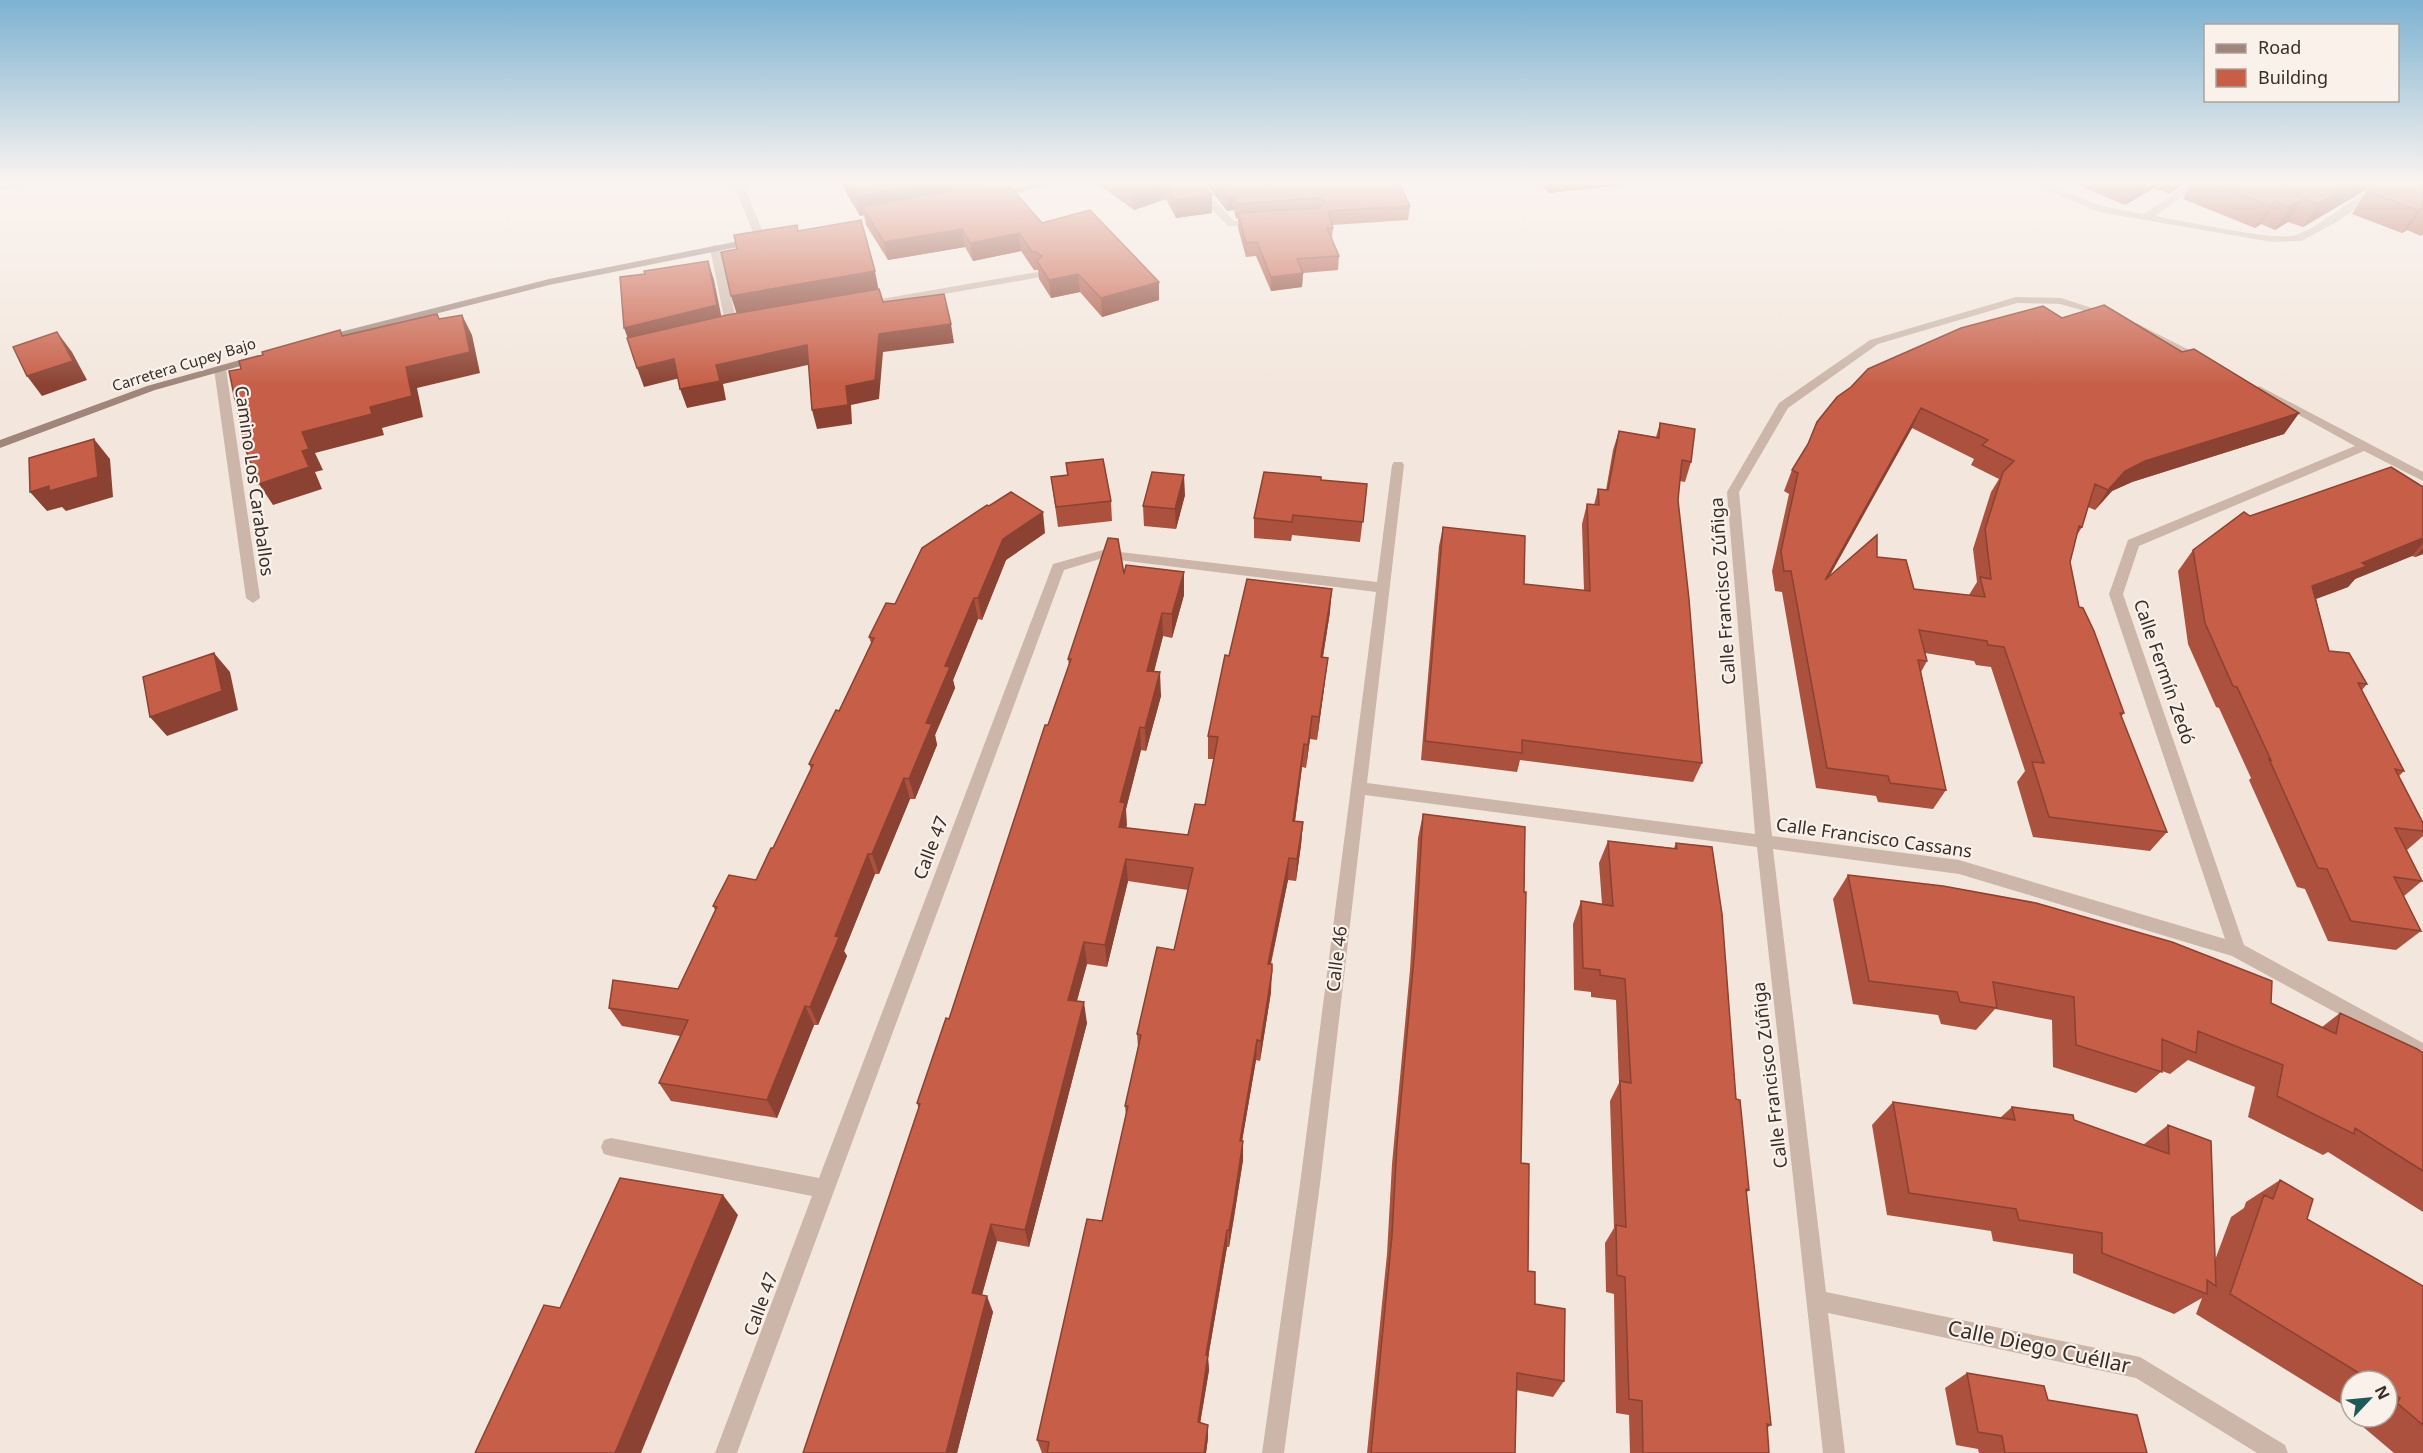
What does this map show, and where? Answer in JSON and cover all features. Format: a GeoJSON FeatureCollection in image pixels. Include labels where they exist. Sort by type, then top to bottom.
{"type":"FeatureCollection","features":[{"type":"Feature","properties":{"kind":"street"},"geometry":{"type":"LineString","coordinates":[[310,343],[549,282],[701,251]]}},
{"type":"Feature","properties":{"kind":"street"},"geometry":{"type":"LineString","coordinates":[[716,251],[732,328]]}},
{"type":"Feature","properties":{"kind":"street"},"geometry":{"type":"LineString","coordinates":[[856,307],[1037,275]]}},
{"type":"Feature","properties":{"kind":"street","name":"Calle Francisco Zúñiga"},"geometry":{"type":"LineString","coordinates":[[1834,1453],[1764,841],[1732,492],[1784,406],[1874,342],[2016,300],[2061,301],[2124,320],[2218,369]]}},
{"type":"Feature","properties":{"kind":"street","name":"Carretera Cupey Bajo"},"geometry":{"type":"LineString","coordinates":[[0,444],[151,388],[265,356]]}},
{"type":"Feature","properties":{"kind":"street","name":"Camino Los Caraballos"},"geometry":{"type":"LineString","coordinates":[[220,369],[253,598]]}},
{"type":"Feature","properties":{"kind":"street"},"geometry":{"type":"LineString","coordinates":[[2250,386],[2423,477]]}},
{"type":"Feature","properties":{"kind":"street","name":"Calle Fermín Zedó"},"geometry":{"type":"LineString","coordinates":[[2237,950],[2116,594],[2133,543],[2365,446]]}},
{"type":"Feature","properties":{"kind":"street","name":"Calle 46"},"geometry":{"type":"LineString","coordinates":[[1273,1453],[1310,1184],[1398,465]]}},
{"type":"Feature","properties":{"kind":"street","name":"Calle 47"},"geometry":{"type":"LineString","coordinates":[[726,1453],[1058,567],[1103,554],[1384,588]]}},
{"type":"Feature","properties":{"kind":"street","name":"Calle Francisco Cassans"},"geometry":{"type":"LineString","coordinates":[[1357,788],[1959,867],[2237,950],[2423,1052]]}},
{"type":"Feature","properties":{"kind":"street"},"geometry":{"type":"LineString","coordinates":[[611,1147],[824,1189]]}},
{"type":"Feature","properties":{"kind":"street","name":"Calle Diego Cuéllar"},"geometry":{"type":"LineString","coordinates":[[1817,1300],[2140,1368],[2277,1453]]}},
{"type":"Feature","properties":{"kind":"building"},"geometry":{"type":"Polygon","coordinates":[[[869,251],[875,271],[731,296],[721,252],[869,251]]]}},
{"type":"Feature","properties":{"kind":"building"},"geometry":{"type":"Polygon","coordinates":[[[1129,251],[1159,282],[1101,298],[1078,274],[1049,280],[1037,261],[1042,256],[1032,252],[1129,251]]]}},
{"type":"Feature","properties":{"kind":"building"},"geometry":{"type":"Polygon","coordinates":[[[1261,251],[1337,251],[1339,256],[1297,259],[1303,273],[1271,277],[1261,251]]]}},
{"type":"Feature","properties":{"kind":"building"},"geometry":{"type":"Polygon","coordinates":[[[708,261],[717,305],[624,328],[620,277],[708,261]]]}},
{"type":"Feature","properties":{"kind":"building"},"geometry":{"type":"Polygon","coordinates":[[[879,289],[883,302],[944,294],[951,324],[879,334],[875,380],[846,386],[848,405],[812,410],[807,345],[716,365],[720,381],[680,389],[674,359],[637,368],[627,338],[727,315],[879,289]]]}},
{"type":"Feature","properties":{"kind":"building"},"geometry":{"type":"Polygon","coordinates":[[[2104,305],[2182,352],[2194,349],[2299,413],[2145,461],[2125,471],[2108,490],[2095,484],[2082,527],[2079,526],[2070,562],[2079,607],[2083,608],[2094,631],[2124,713],[2120,713],[2167,832],[2049,817],[2032,762],[2044,763],[2004,647],[1988,645],[1987,641],[1919,630],[1927,661],[1918,660],[1946,790],[1890,783],[1888,776],[1827,768],[1791,571],[1784,571],[1781,551],[1798,473],[1792,470],[1808,444],[1817,422],[1837,397],[1851,387],[1868,369],[1961,328],[2043,306],[2062,318],[2104,305]],[[1921,408],[1825,580],[1877,535],[1877,557],[1906,560],[1914,589],[1985,597],[1980,577],[1991,579],[1985,529],[2003,472],[2014,461],[1982,445],[1988,440],[1921,408]]]}},
{"type":"Feature","properties":{"kind":"building"},"geometry":{"type":"Polygon","coordinates":[[[437,314],[439,319],[462,315],[470,352],[406,367],[412,396],[370,407],[372,414],[302,432],[309,449],[302,451],[309,467],[259,484],[245,448],[229,371],[241,369],[239,361],[263,355],[262,352],[340,330],[342,336],[437,314]]]}},
{"type":"Feature","properties":{"kind":"building"},"geometry":{"type":"Polygon","coordinates":[[[57,332],[73,361],[27,376],[13,347],[57,332]]]}},
{"type":"Feature","properties":{"kind":"building"},"geometry":{"type":"Polygon","coordinates":[[[1660,423],[1695,429],[1691,462],[1682,460],[1678,500],[1689,599],[1702,763],[1522,740],[1522,753],[1425,741],[1443,527],[1525,536],[1524,584],[1590,591],[1587,504],[1599,505],[1598,489],[1608,490],[1619,431],[1659,438],[1660,423]]]}},
{"type":"Feature","properties":{"kind":"building"},"geometry":{"type":"Polygon","coordinates":[[[94,439],[98,477],[49,491],[49,486],[30,492],[29,458],[94,439]]]}},
{"type":"Feature","properties":{"kind":"building"},"geometry":{"type":"Polygon","coordinates":[[[1103,459],[1111,501],[1056,507],[1051,477],[1068,475],[1066,463],[1103,459]]]}},
{"type":"Feature","properties":{"kind":"building"},"geometry":{"type":"Polygon","coordinates":[[[2391,467],[2423,487],[2423,538],[2362,563],[2367,566],[2312,586],[2329,651],[2349,653],[2367,684],[2358,683],[2404,771],[2395,769],[2423,823],[2423,831],[2395,828],[2422,881],[2394,877],[2421,931],[2351,921],[2327,869],[2318,868],[2269,759],[2271,760],[2237,687],[2233,686],[2205,623],[2193,550],[2244,512],[2250,516],[2391,467]]]}},
{"type":"Feature","properties":{"kind":"building"},"geometry":{"type":"Polygon","coordinates":[[[1152,472],[1184,475],[1175,509],[1143,506],[1152,472]]]}},
{"type":"Feature","properties":{"kind":"building"},"geometry":{"type":"Polygon","coordinates":[[[1264,472],[1367,484],[1363,522],[1293,515],[1292,522],[1254,518],[1264,472]]]}},
{"type":"Feature","properties":{"kind":"building"},"geometry":{"type":"Polygon","coordinates":[[[1011,492],[1043,512],[1003,539],[978,598],[974,598],[945,666],[950,667],[926,723],[932,724],[909,779],[904,778],[872,854],[868,854],[835,936],[839,937],[810,1007],[805,1006],[767,1100],[659,1083],[688,1020],[609,1008],[613,980],[678,989],[717,907],[713,906],[729,875],[756,880],[813,765],[809,764],[836,710],[839,711],[874,638],[869,637],[886,603],[895,604],[922,548],[1011,492]]]}},
{"type":"Feature","properties":{"kind":"building"},"geometry":{"type":"Polygon","coordinates":[[[1108,538],[1118,539],[1124,574],[1126,565],[1184,572],[1172,614],[1162,613],[1147,671],[1160,672],[1145,728],[1140,727],[1120,802],[1125,803],[1119,827],[1188,835],[1195,804],[1205,805],[1218,737],[1208,736],[1225,655],[1229,656],[1247,579],[1332,589],[1321,657],[1328,658],[1319,717],[1312,716],[1308,745],[1304,744],[1293,821],[1303,822],[1297,859],[1289,858],[1268,964],[1272,964],[1272,971],[1261,1041],[1257,1040],[1240,1141],[1243,1141],[1234,1201],[1206,1355],[1208,1355],[1198,1422],[1208,1425],[1204,1453],[1047,1453],[1049,1442],[1037,1440],[1087,1219],[1102,1221],[1128,1106],[1125,1106],[1141,1035],[1137,1034],[1157,947],[1174,950],[1193,868],[1126,859],[1105,945],[1084,942],[1068,1000],[1084,1002],[1025,1230],[991,1224],[972,1293],[987,1296],[946,1453],[803,1453],[920,1104],[917,1103],[946,1018],[949,1019],[1045,725],[1048,725],[1071,659],[1068,659],[1108,538]]]}},
{"type":"Feature","properties":{"kind":"building"},"geometry":{"type":"Polygon","coordinates":[[[214,653],[222,691],[150,717],[143,677],[214,653]]]}},
{"type":"Feature","properties":{"kind":"building"},"geometry":{"type":"Polygon","coordinates":[[[1423,814],[1525,827],[1521,1163],[1529,1164],[1528,1271],[1535,1272],[1535,1304],[1565,1309],[1564,1381],[1517,1373],[1515,1453],[1371,1453],[1392,1235],[1423,814]]]}},
{"type":"Feature","properties":{"kind":"building"},"geometry":{"type":"Polygon","coordinates":[[[1608,841],[1677,849],[1676,843],[1712,847],[1722,914],[1736,1099],[1740,1100],[1749,1190],[1746,1189],[1771,1425],[1767,1424],[1769,1453],[1643,1453],[1642,1401],[1629,1399],[1625,1277],[1617,1275],[1616,1225],[1626,1227],[1620,1081],[1631,1083],[1625,979],[1600,975],[1600,970],[1583,968],[1581,901],[1613,906],[1608,841]]]}},
{"type":"Feature","properties":{"kind":"building"},"geometry":{"type":"Polygon","coordinates":[[[1848,875],[1943,886],[2036,903],[2172,942],[2272,981],[2271,1003],[2336,1034],[2340,1013],[2417,1049],[2423,1053],[2423,1171],[2355,1128],[2354,1134],[2277,1096],[2283,1065],[2198,1031],[2196,1053],[2162,1039],[2162,1072],[2076,1045],[2074,997],[1993,982],[1997,1008],[1960,1002],[1957,992],[1869,981],[1848,875]]]}},
{"type":"Feature","properties":{"kind":"building"},"geometry":{"type":"Polygon","coordinates":[[[1893,1102],[2015,1120],[2012,1107],[2073,1115],[2074,1120],[2169,1154],[2168,1125],[2211,1141],[2216,1286],[2207,1280],[2207,1294],[2102,1253],[2102,1233],[2019,1220],[2016,1209],[1909,1193],[1893,1102]]]}},
{"type":"Feature","properties":{"kind":"building"},"geometry":{"type":"Polygon","coordinates":[[[620,1178],[723,1195],[615,1453],[475,1453],[544,1305],[560,1308],[620,1178]]]}},
{"type":"Feature","properties":{"kind":"building"},"geometry":{"type":"Polygon","coordinates":[[[2280,1180],[2313,1199],[2307,1219],[2423,1286],[2423,1425],[2399,1405],[2399,1369],[2352,1369],[2230,1294],[2264,1195],[2273,1199],[2280,1180]]]}},
{"type":"Feature","properties":{"kind":"building"},"geometry":{"type":"Polygon","coordinates":[[[1967,1373],[2044,1386],[2048,1400],[2137,1415],[2147,1453],[2005,1453],[2002,1436],[1978,1432],[1967,1373]]]}}]}
